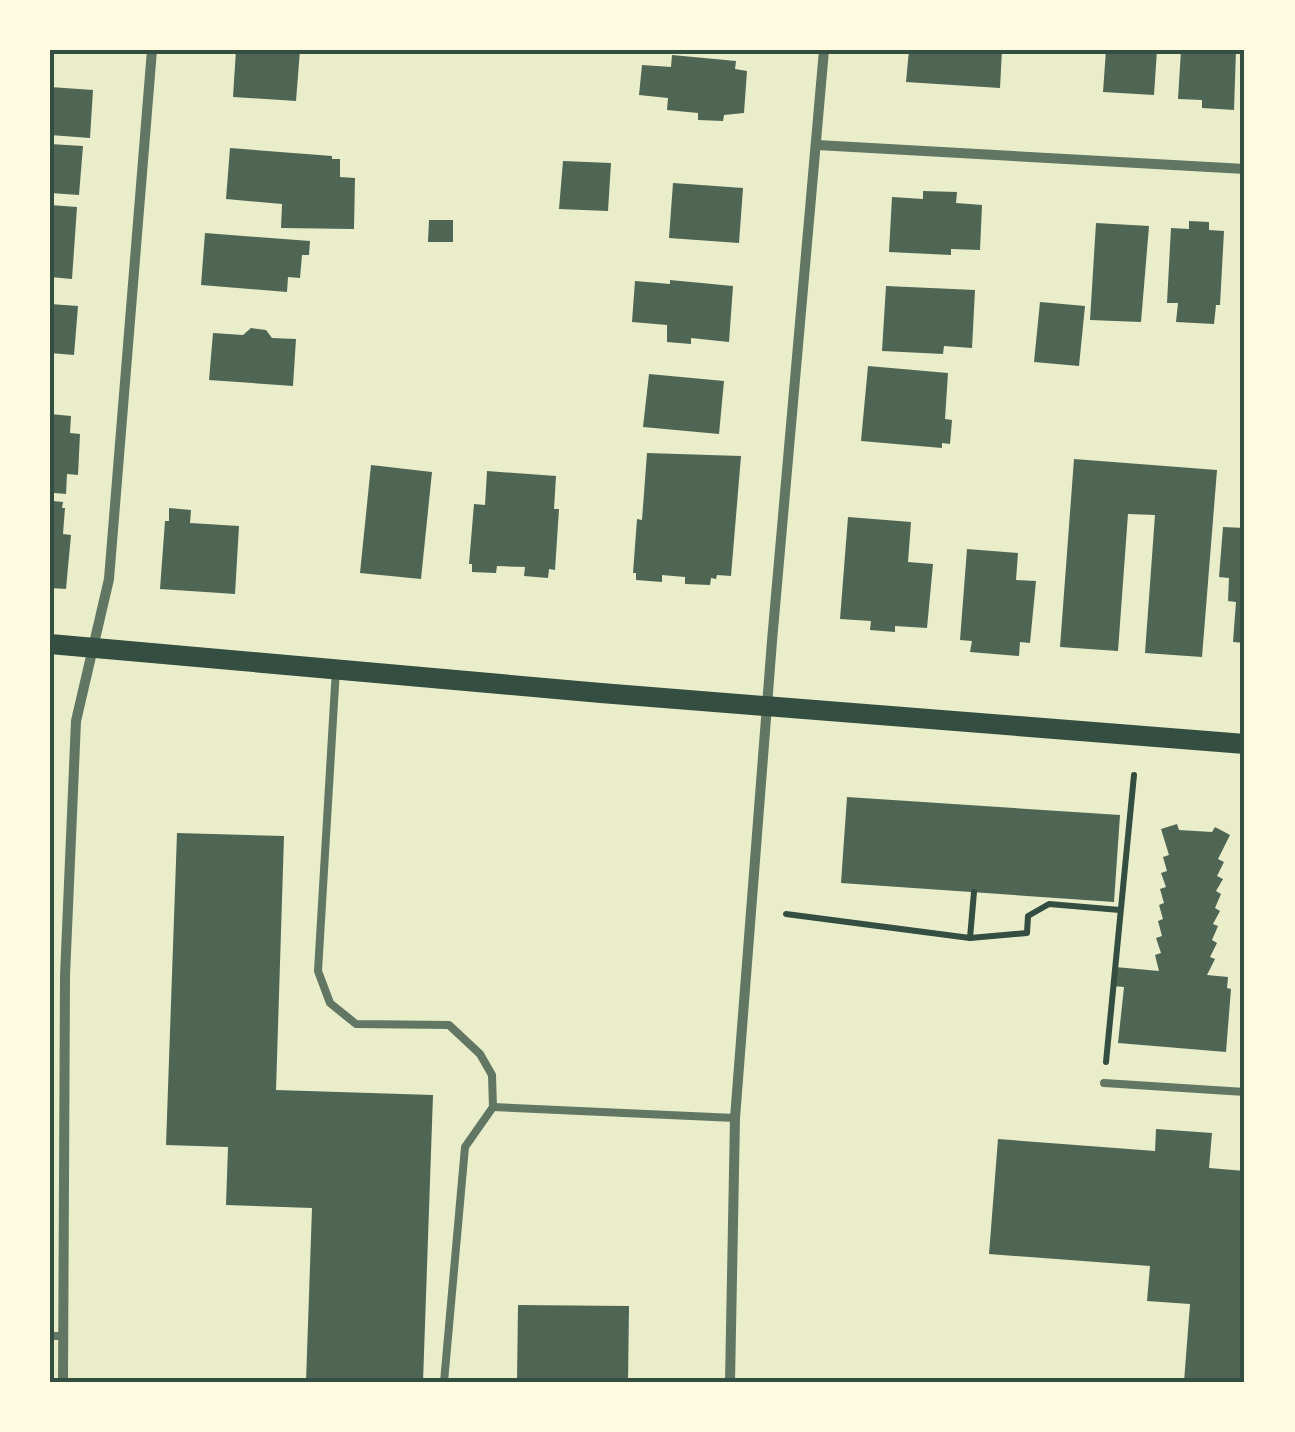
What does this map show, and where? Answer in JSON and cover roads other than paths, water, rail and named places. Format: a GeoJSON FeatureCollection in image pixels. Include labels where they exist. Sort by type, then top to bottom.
{"type":"FeatureCollection","features":[{"type":"Feature","properties":{"kind":"main road"},"geometry":{"type":"LineString","coordinates":[[50,644],[1245,744]]}},
{"type":"Feature","properties":{"kind":"street"},"geometry":{"type":"LineString","coordinates":[[63,1382],[56,1336],[76,722],[109,579],[152,50]]}},
{"type":"Feature","properties":{"kind":"street"},"geometry":{"type":"LineString","coordinates":[[730,1382],[736,1118],[766,706],[824,50]]}},
{"type":"Feature","properties":{"kind":"street"},"geometry":{"type":"LineString","coordinates":[[817,145],[1245,169]]}},
{"type":"Feature","properties":{"kind":"lane"},"geometry":{"type":"LineString","coordinates":[[336,669],[318,971],[330,1003],[356,1024],[449,1025],[480,1054],[492,1076],[493,1107],[465,1147],[444,1382]]}},
{"type":"Feature","properties":{"kind":"lane"},"geometry":{"type":"LineString","coordinates":[[1104,1083],[1245,1092]]}},
{"type":"Feature","properties":{"kind":"lane"},"geometry":{"type":"LineString","coordinates":[[493,1107],[736,1118]]}}]}
